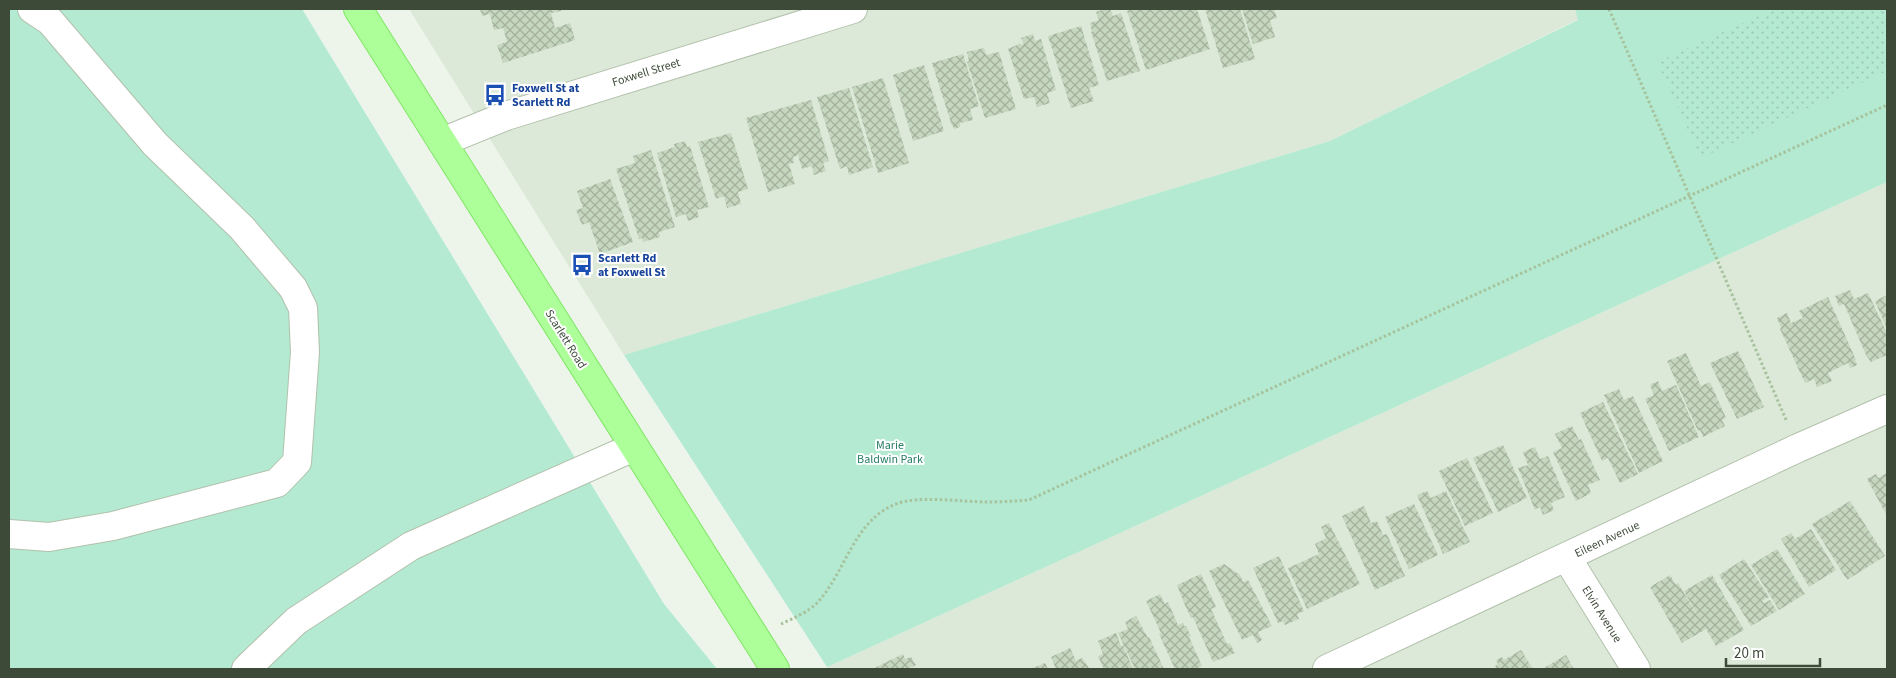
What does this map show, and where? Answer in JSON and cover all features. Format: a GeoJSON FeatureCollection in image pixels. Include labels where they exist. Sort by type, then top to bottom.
{"type":"FeatureCollection","features":[{"type":"Feature","properties":{"kind":"main road","name":"Scarlett Road"},"geometry":{"type":"LineString","coordinates":[[358,9],[775,669]]}},
{"type":"Feature","properties":{"kind":"street"},"geometry":{"type":"LineString","coordinates":[[9,534],[49,537],[113,526],[277,483],[297,462],[305,352],[303,308],[293,288],[242,228],[155,144],[50,21],[32,9]]}},
{"type":"Feature","properties":{"kind":"street","name":"Foxwell Street"},"geometry":{"type":"LineString","coordinates":[[442,142],[506,116],[853,9]]}},
{"type":"Feature","properties":{"kind":"street","name":"Eileen Avenue"},"geometry":{"type":"LineString","coordinates":[[1326,669],[1567,558],[1798,448],[1887,409]]}},
{"type":"Feature","properties":{"kind":"street"},"geometry":{"type":"LineString","coordinates":[[246,669],[296,621],[411,546],[634,447]]}},
{"type":"Feature","properties":{"kind":"street","name":"Elvin Avenue"},"geometry":{"type":"LineString","coordinates":[[1567,558],[1636,669]]}},
{"type":"Feature","properties":{"kind":"path"},"geometry":{"type":"LineString","coordinates":[[1609,9],[1788,425]]}},
{"type":"Feature","properties":{"kind":"path"},"geometry":{"type":"LineString","coordinates":[[788,621],[816,604],[860,534],[878,515],[897,504],[927,500],[989,502],[1029,500],[1887,104]]}},
{"type":"Feature","properties":{"kind":"shaded area"},"geometry":{"type":"Polygon","coordinates":[[[409,9],[1599,9],[1330,141],[624,355],[409,9]]]}},
{"type":"Feature","properties":{"kind":"shaded area"},"geometry":{"type":"Polygon","coordinates":[[[1887,182],[1887,669],[829,669],[827,667],[1887,182]]]}},
{"type":"Feature","properties":{"kind":"green space"},"geometry":{"type":"Polygon","coordinates":[[[9,9],[302,9],[664,604],[717,669],[9,669],[9,9]]]}},
{"type":"Feature","properties":{"kind":"green space","name":"Marie Baldwin Park"},"geometry":{"type":"Polygon","coordinates":[[[1575,9],[1887,9],[1887,182],[827,667],[624,355],[1330,141],[1578,20],[1575,9]]]}},
{"type":"Feature","properties":{"kind":"green space"},"geometry":{"type":"Polygon","coordinates":[[[1774,9],[1887,9],[1887,71],[1701,158],[1657,62],[1774,9]]]}},
{"type":"Feature","properties":{"kind":"building"},"geometry":{"type":"Polygon","coordinates":[[[480,9],[561,9],[561,11],[551,13],[555,28],[570,23],[575,40],[503,63],[497,45],[507,42],[503,28],[494,30],[490,14],[482,16],[480,9]]]}},
{"type":"Feature","properties":{"kind":"building"},"geometry":{"type":"Polygon","coordinates":[[[1110,9],[1113,16],[1121,13],[1140,71],[1107,81],[1091,32],[1090,23],[1099,20],[1096,12],[1110,9]]]}},
{"type":"Feature","properties":{"kind":"building"},"geometry":{"type":"Polygon","coordinates":[[[1133,9],[1197,9],[1210,49],[1146,70],[1127,11],[1133,9]]]}},
{"type":"Feature","properties":{"kind":"building"},"geometry":{"type":"Polygon","coordinates":[[[1205,9],[1240,9],[1255,59],[1223,68],[1205,9]]]}},
{"type":"Feature","properties":{"kind":"building"},"geometry":{"type":"Polygon","coordinates":[[[1242,9],[1274,9],[1277,18],[1270,20],[1275,37],[1253,44],[1242,9]]]}},
{"type":"Feature","properties":{"kind":"building"},"geometry":{"type":"Polygon","coordinates":[[[1081,26],[1099,85],[1089,88],[1094,101],[1071,108],[1048,36],[1081,26]]]}},
{"type":"Feature","properties":{"kind":"building"},"geometry":{"type":"Polygon","coordinates":[[[1033,34],[1035,41],[1041,39],[1056,90],[1047,93],[1050,103],[1037,107],[1034,97],[1024,99],[1008,49],[1021,43],[1021,45],[1024,44],[1021,38],[1033,34]]]}},
{"type":"Feature","properties":{"kind":"building"},"geometry":{"type":"Polygon","coordinates":[[[984,48],[986,55],[999,52],[1016,109],[985,118],[967,62],[969,61],[967,52],[984,48]]]}},
{"type":"Feature","properties":{"kind":"building"},"geometry":{"type":"Polygon","coordinates":[[[963,54],[979,106],[970,109],[973,120],[960,123],[960,127],[954,129],[932,63],[963,54]]]}},
{"type":"Feature","properties":{"kind":"building"},"geometry":{"type":"Polygon","coordinates":[[[924,65],[944,131],[913,141],[893,75],[924,65]]]}},
{"type":"Feature","properties":{"kind":"building"},"geometry":{"type":"Polygon","coordinates":[[[883,78],[909,163],[878,173],[852,87],[883,78]]]}},
{"type":"Feature","properties":{"kind":"building"},"geometry":{"type":"Polygon","coordinates":[[[849,88],[873,167],[849,175],[847,166],[840,169],[817,97],[849,88]]]}},
{"type":"Feature","properties":{"kind":"building"},"geometry":{"type":"Polygon","coordinates":[[[811,100],[829,161],[823,163],[826,171],[814,175],[812,166],[802,169],[798,155],[793,157],[794,163],[789,164],[795,184],[768,192],[746,118],[811,100]]]}},
{"type":"Feature","properties":{"kind":"building"},"geometry":{"type":"Polygon","coordinates":[[[731,133],[748,189],[738,192],[741,204],[727,208],[724,196],[716,199],[698,142],[731,133]]]}},
{"type":"Feature","properties":{"kind":"building"},"geometry":{"type":"Polygon","coordinates":[[[685,141],[687,147],[690,146],[709,207],[697,210],[699,217],[688,221],[686,214],[676,217],[657,153],[675,147],[674,144],[685,141]]]}},
{"type":"Feature","properties":{"kind":"building"},"geometry":{"type":"Polygon","coordinates":[[[651,150],[675,227],[659,232],[660,237],[643,242],[642,238],[639,239],[616,169],[635,163],[633,156],[651,150]]]}},
{"type":"Feature","properties":{"kind":"building"},"geometry":{"type":"Polygon","coordinates":[[[610,179],[633,242],[600,254],[589,222],[582,225],[576,210],[583,208],[577,191],[610,179]]]}},
{"type":"Feature","properties":{"kind":"building"},"geometry":{"type":"Polygon","coordinates":[[[1850,290],[1854,299],[1868,293],[1887,333],[1887,355],[1871,362],[1866,355],[1844,304],[1839,306],[1835,296],[1850,290]]]}},
{"type":"Feature","properties":{"kind":"building"},"geometry":{"type":"Polygon","coordinates":[[[1887,295],[1887,329],[1875,301],[1887,295]]]}},
{"type":"Feature","properties":{"kind":"building"},"geometry":{"type":"Polygon","coordinates":[[[1828,297],[1857,365],[1850,368],[1848,363],[1828,373],[1832,381],[1817,387],[1814,379],[1805,383],[1780,329],[1777,318],[1787,313],[1791,323],[1803,318],[1799,311],[1828,297]]]}},
{"type":"Feature","properties":{"kind":"building"},"geometry":{"type":"Polygon","coordinates":[[[1738,351],[1764,407],[1737,419],[1710,363],[1738,351]]]}},
{"type":"Feature","properties":{"kind":"building"},"geometry":{"type":"Polygon","coordinates":[[[1686,353],[1701,386],[1710,382],[1726,418],[1722,420],[1725,426],[1703,437],[1700,430],[1698,431],[1667,361],[1686,353]]]}},
{"type":"Feature","properties":{"kind":"building"},"geometry":{"type":"Polygon","coordinates":[[[1658,381],[1662,391],[1676,385],[1699,437],[1669,451],[1645,399],[1654,395],[1650,385],[1658,381]]]}},
{"type":"Feature","properties":{"kind":"building"},"geometry":{"type":"Polygon","coordinates":[[[1619,389],[1624,400],[1633,396],[1663,461],[1639,473],[1604,395],[1619,389]]]}},
{"type":"Feature","properties":{"kind":"building"},"geometry":{"type":"Polygon","coordinates":[[[1603,402],[1638,474],[1620,483],[1608,458],[1602,461],[1580,413],[1603,402]]]}},
{"type":"Feature","properties":{"kind":"building"},"geometry":{"type":"Polygon","coordinates":[[[1572,426],[1579,440],[1581,439],[1600,480],[1588,485],[1591,493],[1576,501],[1553,452],[1562,448],[1555,434],[1572,426]]]}},
{"type":"Feature","properties":{"kind":"building"},"geometry":{"type":"Polygon","coordinates":[[[1503,445],[1527,498],[1498,512],[1473,458],[1503,445]]]}},
{"type":"Feature","properties":{"kind":"building"},"geometry":{"type":"Polygon","coordinates":[[[1535,447],[1540,459],[1548,456],[1565,497],[1551,503],[1554,510],[1543,515],[1540,507],[1535,510],[1518,468],[1528,465],[1523,452],[1535,447]]]}},
{"type":"Feature","properties":{"kind":"building"},"geometry":{"type":"Polygon","coordinates":[[[1467,458],[1493,513],[1465,526],[1439,471],[1467,458]]]}},
{"type":"Feature","properties":{"kind":"building"},"geometry":{"type":"Polygon","coordinates":[[[1887,473],[1887,516],[1867,479],[1876,474],[1878,478],[1887,473]]]}},
{"type":"Feature","properties":{"kind":"building"},"geometry":{"type":"Polygon","coordinates":[[[1427,491],[1431,498],[1446,491],[1470,542],[1443,554],[1417,495],[1427,491]]]}},
{"type":"Feature","properties":{"kind":"building"},"geometry":{"type":"Polygon","coordinates":[[[1850,501],[1885,556],[1847,580],[1812,524],[1850,501]]]}},
{"type":"Feature","properties":{"kind":"building"},"geometry":{"type":"Polygon","coordinates":[[[1414,504],[1438,555],[1409,569],[1385,517],[1414,504]]]}},
{"type":"Feature","properties":{"kind":"building"},"geometry":{"type":"Polygon","coordinates":[[[1364,506],[1371,523],[1377,521],[1383,535],[1387,534],[1405,576],[1375,590],[1342,516],[1364,506]]]}},
{"type":"Feature","properties":{"kind":"building"},"geometry":{"type":"Polygon","coordinates":[[[1329,523],[1360,584],[1307,609],[1288,568],[1319,554],[1315,544],[1326,538],[1321,527],[1329,523]]]}},
{"type":"Feature","properties":{"kind":"building"},"geometry":{"type":"Polygon","coordinates":[[[1811,529],[1836,570],[1809,587],[1781,539],[1791,533],[1795,539],[1811,529]]]}},
{"type":"Feature","properties":{"kind":"building"},"geometry":{"type":"Polygon","coordinates":[[[1777,549],[1805,594],[1779,610],[1751,565],[1777,549]]]}},
{"type":"Feature","properties":{"kind":"building"},"geometry":{"type":"Polygon","coordinates":[[[1279,556],[1304,611],[1297,614],[1299,619],[1285,625],[1283,621],[1278,623],[1253,568],[1279,556]]]}},
{"type":"Feature","properties":{"kind":"building"},"geometry":{"type":"Polygon","coordinates":[[[1744,559],[1769,597],[1762,601],[1764,603],[1770,600],[1777,611],[1751,626],[1719,575],[1744,559]]]}},
{"type":"Feature","properties":{"kind":"building"},"geometry":{"type":"Polygon","coordinates":[[[1224,564],[1240,575],[1243,582],[1248,580],[1272,626],[1258,632],[1262,640],[1257,643],[1253,635],[1242,640],[1209,571],[1224,564]]]}},
{"type":"Feature","properties":{"kind":"building"},"geometry":{"type":"Polygon","coordinates":[[[1201,574],[1216,607],[1211,609],[1227,644],[1230,643],[1235,653],[1213,662],[1177,585],[1201,574]]]}},
{"type":"Feature","properties":{"kind":"building"},"geometry":{"type":"Polygon","coordinates":[[[1670,575],[1676,585],[1678,583],[1702,623],[1684,591],[1712,575],[1744,630],[1716,646],[1706,629],[1682,643],[1650,587],[1670,575]]]}},
{"type":"Feature","properties":{"kind":"building"},"geometry":{"type":"Polygon","coordinates":[[[1160,594],[1165,604],[1168,602],[1178,625],[1183,623],[1186,626],[1202,666],[1196,669],[1175,669],[1146,601],[1160,594]]]}},
{"type":"Feature","properties":{"kind":"building"},"geometry":{"type":"Polygon","coordinates":[[[1136,616],[1149,637],[1164,669],[1135,669],[1118,633],[1128,629],[1125,622],[1136,616]]]}},
{"type":"Feature","properties":{"kind":"building"},"geometry":{"type":"Polygon","coordinates":[[[1116,633],[1133,669],[1104,669],[1098,656],[1103,654],[1098,641],[1116,633]]]}},
{"type":"Feature","properties":{"kind":"building"},"geometry":{"type":"Polygon","coordinates":[[[1070,648],[1076,661],[1082,658],[1090,669],[1056,669],[1051,657],[1070,648]]]}},
{"type":"Feature","properties":{"kind":"building"},"geometry":{"type":"Polygon","coordinates":[[[1521,650],[1533,669],[1497,669],[1495,666],[1498,664],[1496,660],[1502,657],[1504,660],[1521,650]]]}},
{"type":"Feature","properties":{"kind":"building"},"geometry":{"type":"Polygon","coordinates":[[[903,654],[905,659],[911,657],[916,665],[910,669],[872,669],[903,654]]]}},
{"type":"Feature","properties":{"kind":"building"},"geometry":{"type":"Polygon","coordinates":[[[1566,655],[1574,669],[1542,669],[1566,655]]]}},
{"type":"Feature","properties":{"kind":"building"},"geometry":{"type":"Polygon","coordinates":[[[1045,663],[1048,669],[1030,669],[1045,663]]]}},
{"type":"Feature","properties":{"kind":"place","name":"Foxwell St at Scarlett Rd"},"geometry":{"type":"Point","coordinates":[495,95]}},
{"type":"Feature","properties":{"kind":"place","name":"Scarlett Rd at Foxwell St"},"geometry":{"type":"Point","coordinates":[582,265]}}]}
